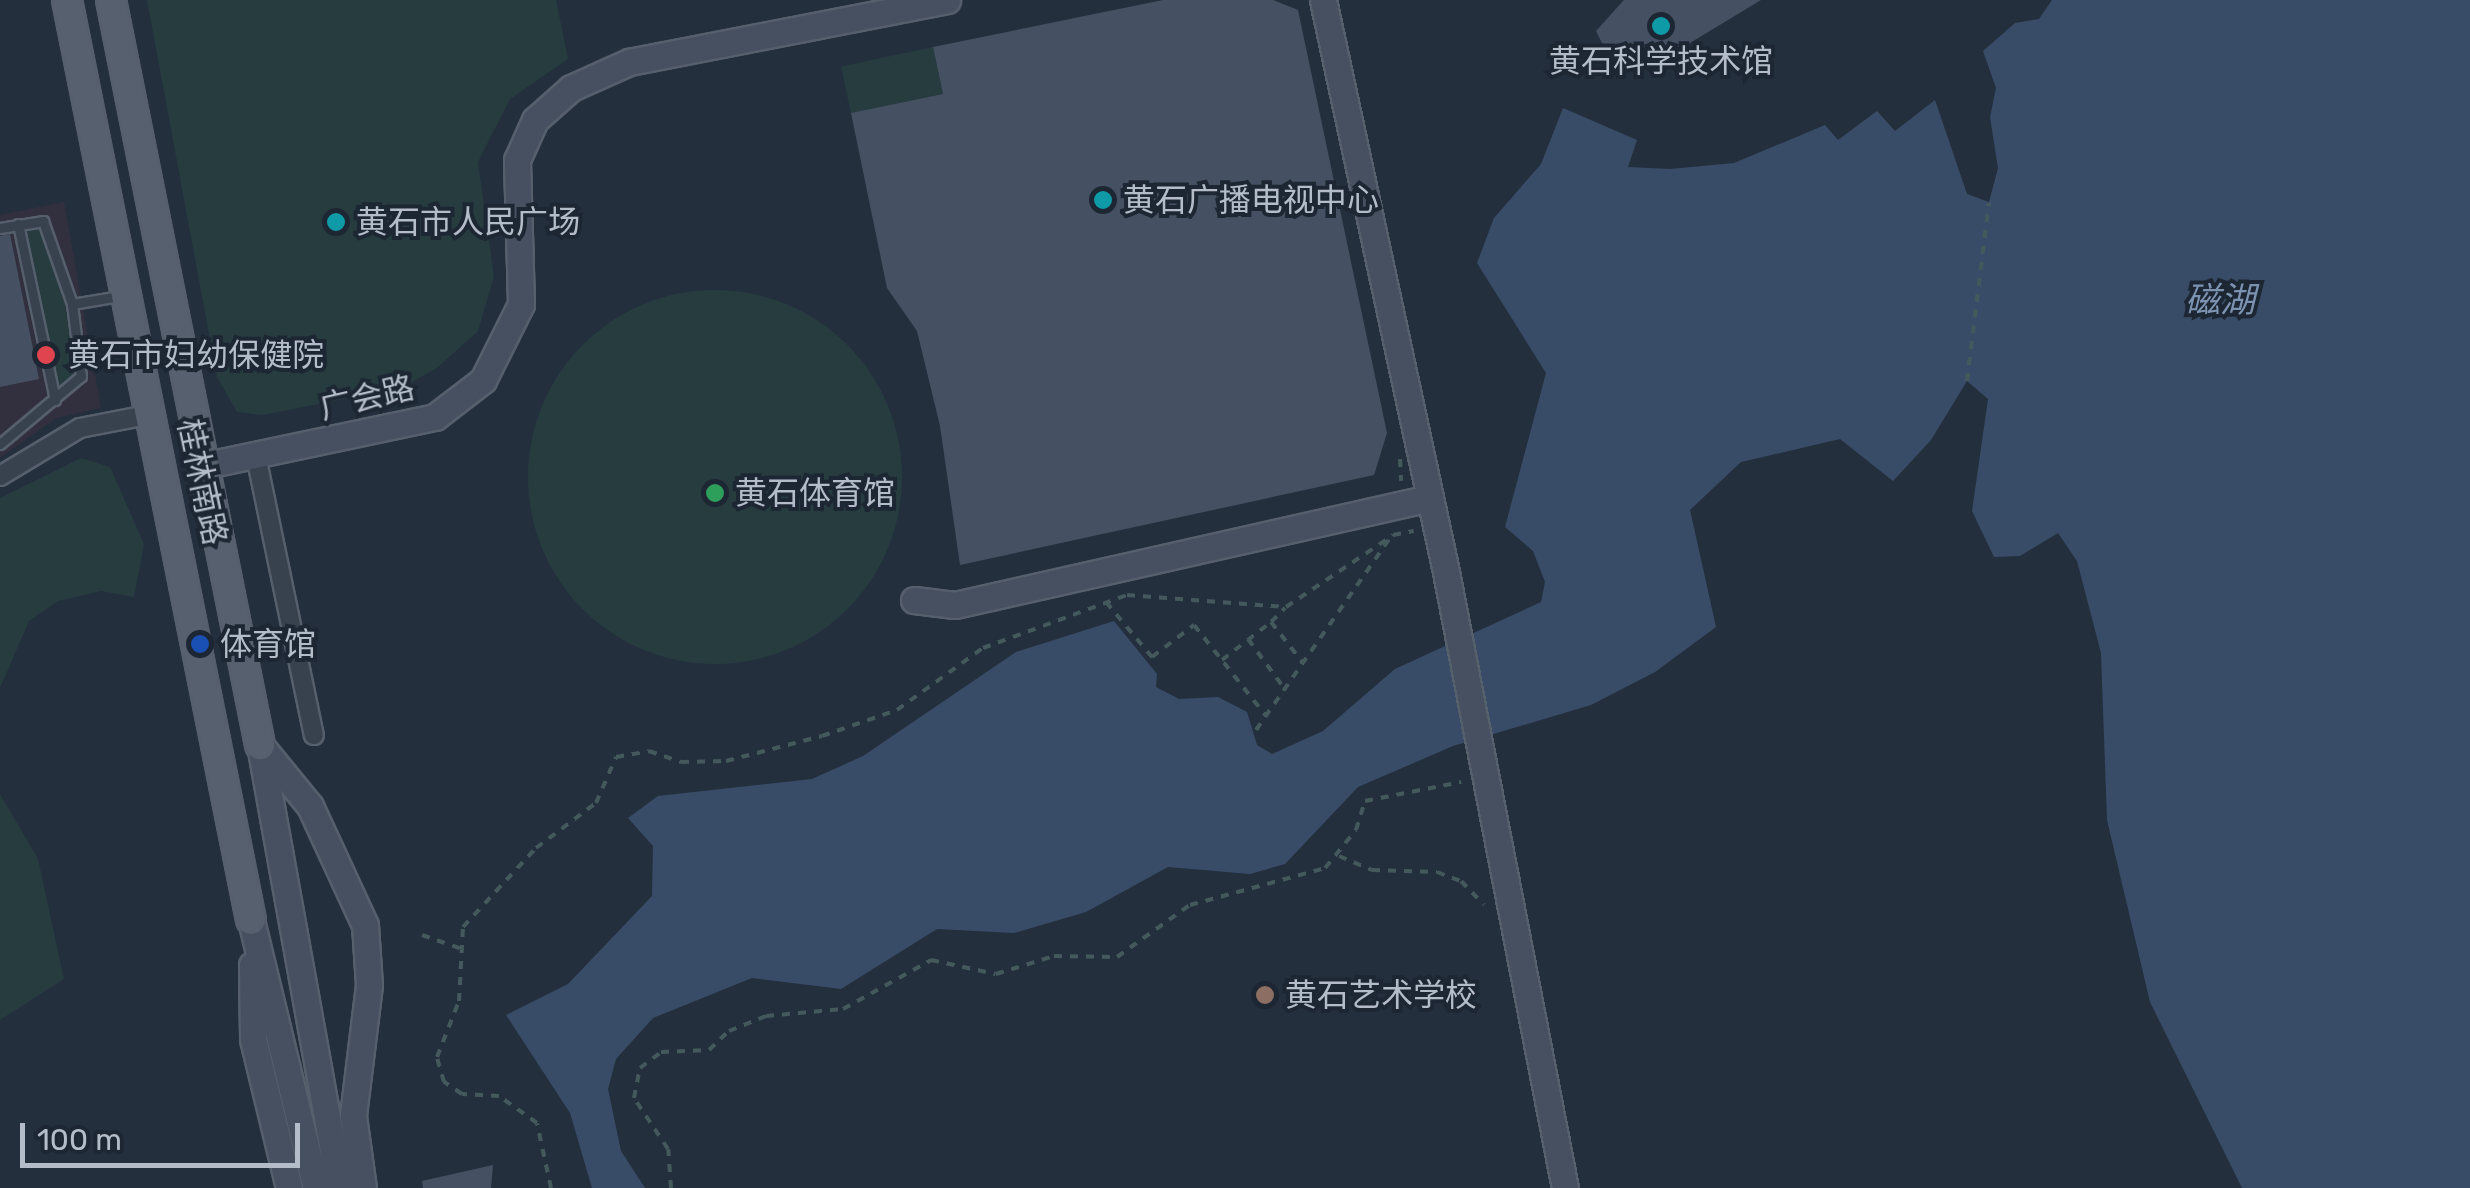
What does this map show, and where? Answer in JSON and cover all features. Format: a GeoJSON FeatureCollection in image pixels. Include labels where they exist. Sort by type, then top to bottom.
{"type":"FeatureCollection","features":[{"type":"Feature","properties":{"kind":"main road","name":"桂林南路"},"geometry":{"type":"LineString","coordinates":[[67,0],[252,920]]}},
{"type":"Feature","properties":{"kind":"main road","name":"桂林南路"},"geometry":{"type":"LineString","coordinates":[[111,0],[260,745]]}},
{"type":"Feature","properties":{"kind":"street","name":"广会路"},"geometry":{"type":"LineString","coordinates":[[206,465],[435,417],[483,380],[521,304],[517,160],[535,120],[571,88],[630,62],[946,0]]}},
{"type":"Feature","properties":{"kind":"street"},"geometry":{"type":"LineString","coordinates":[[1323,0],[1427,499],[1446,572],[1474,783],[1565,1188]]}},
{"type":"Feature","properties":{"kind":"street"},"geometry":{"type":"LineString","coordinates":[[0,476],[80,428],[152,414]]}},
{"type":"Feature","properties":{"kind":"street"},"geometry":{"type":"LineString","coordinates":[[256,456],[314,735]]}},
{"type":"Feature","properties":{"kind":"street"},"geometry":{"type":"LineString","coordinates":[[914,600],[956,605],[1427,499]]}},
{"type":"Feature","properties":{"kind":"street"},"geometry":{"type":"LineString","coordinates":[[260,745],[316,1188]]}},
{"type":"Feature","properties":{"kind":"street"},"geometry":{"type":"LineString","coordinates":[[260,745],[310,806],[365,924],[368,985],[354,1116],[363,1188]]}},
{"type":"Feature","properties":{"kind":"street"},"geometry":{"type":"LineString","coordinates":[[252,920],[340,1188]]}},
{"type":"Feature","properties":{"kind":"street"},"geometry":{"type":"LineString","coordinates":[[252,920],[253,1038],[289,1188]]}},
{"type":"Feature","properties":{"kind":"lane"},"geometry":{"type":"LineString","coordinates":[[0,228],[43,221],[72,304],[81,376],[0,444]]}},
{"type":"Feature","properties":{"kind":"lane"},"geometry":{"type":"LineString","coordinates":[[18,224],[55,400]]}},
{"type":"Feature","properties":{"kind":"lane"},"geometry":{"type":"LineString","coordinates":[[72,304],[128,295]]}},
{"type":"Feature","properties":{"kind":"path"},"geometry":{"type":"LineString","coordinates":[[1967,381],[1989,203]]}},
{"type":"Feature","properties":{"kind":"path"},"geometry":{"type":"LineString","coordinates":[[1222,660],[1286,607],[1392,534],[1412,531]]}},
{"type":"Feature","properties":{"kind":"path"},"geometry":{"type":"LineString","coordinates":[[1256,730],[1392,534]]}},
{"type":"Feature","properties":{"kind":"path"},"geometry":{"type":"LineString","coordinates":[[551,1188],[537,1124],[522,1107],[462,1094],[437,1070],[459,1001],[463,927],[536,848],[596,802],[616,757],[650,751],[681,762],[726,761],[822,736],[898,710],[982,648],[1106,602],[1204,595],[1286,607]]}},
{"type":"Feature","properties":{"kind":"path"},"geometry":{"type":"LineString","coordinates":[[1106,602],[1152,657],[1194,625],[1266,716]]}},
{"type":"Feature","properties":{"kind":"path"},"geometry":{"type":"LineString","coordinates":[[1271,622],[1303,663]]}},
{"type":"Feature","properties":{"kind":"path"},"geometry":{"type":"LineString","coordinates":[[1248,640],[1285,689]]}},
{"type":"Feature","properties":{"kind":"path"},"geometry":{"type":"LineString","coordinates":[[671,1188],[668,1148],[634,1098],[640,1068],[662,1052],[709,1050],[728,1031],[766,1016],[843,1009],[931,960],[996,974],[1054,956],[1117,957],[1190,905],[1294,881],[1339,856],[1365,801],[1474,783]]}},
{"type":"Feature","properties":{"kind":"path"},"geometry":{"type":"LineString","coordinates":[[1339,856],[1372,870],[1437,872],[1461,881],[1484,905]]}},
{"type":"Feature","properties":{"kind":"path"},"geometry":{"type":"LineString","coordinates":[[422,936],[462,949]]}},
{"type":"Feature","properties":{"kind":"shaded area","name":"黄石市妇幼保健院"},"geometry":{"type":"Polygon","coordinates":[[[64,202],[101,408],[56,418],[0,458],[0,215],[64,202]]]}},
{"type":"Feature","properties":{"kind":"green space","name":"黄石市人民广场"},"geometry":{"type":"Polygon","coordinates":[[[147,0],[556,0],[568,59],[510,99],[478,162],[494,277],[478,331],[437,368],[401,388],[262,415],[237,412],[217,377],[147,0]]]}},
{"type":"Feature","properties":{"kind":"green space"},"geometry":{"type":"Polygon","coordinates":[[[933,47],[943,94],[851,113],[841,67],[933,47]]]}},
{"type":"Feature","properties":{"kind":"green space"},"geometry":{"type":"Polygon","coordinates":[[[26,228],[40,228],[64,301],[76,372],[59,389],[26,228]]]}},
{"type":"Feature","properties":{"kind":"green space","name":"黄石体育馆"},"geometry":{"type":"Polygon","coordinates":[[[715,290],[752,293],[787,304],[834,332],[860,358],[888,405],[899,440],[899,514],[888,549],[860,596],[834,622],[787,650],[752,661],[715,664],[678,661],[643,650],[596,622],[570,596],[542,549],[531,514],[528,477],[531,440],[542,405],[570,358],[596,332],[643,304],[678,293],[715,290]]]}},
{"type":"Feature","properties":{"kind":"green space"},"geometry":{"type":"Polygon","coordinates":[[[81,458],[110,467],[144,544],[134,597],[101,591],[58,601],[29,621],[0,688],[0,498],[81,458]]]}},
{"type":"Feature","properties":{"kind":"green space"},"geometry":{"type":"Polygon","coordinates":[[[0,794],[38,859],[64,979],[0,1020],[0,794]]]}},
{"type":"Feature","properties":{"kind":"water","name":"磁湖"},"geometry":{"type":"Polygon","coordinates":[[[2052,0],[2470,0],[2470,1188],[2242,1188],[2150,1002],[2107,820],[2101,653],[2077,561],[2058,533],[2020,556],[1994,557],[1972,511],[1988,399],[1967,381],[1931,440],[1893,481],[1840,439],[1741,462],[1690,510],[1716,627],[1655,672],[1591,705],[1453,746],[1358,787],[1285,864],[1250,874],[1168,867],[1086,912],[1014,933],[937,929],[841,989],[752,978],[653,1018],[616,1059],[608,1089],[621,1151],[645,1188],[592,1188],[570,1113],[506,1015],[568,984],[652,896],[653,846],[628,818],[658,796],[812,779],[863,756],[1016,652],[1114,621],[1157,674],[1156,687],[1179,699],[1218,697],[1247,712],[1257,745],[1272,754],[1323,731],[1395,669],[1541,602],[1545,582],[1533,551],[1505,527],[1546,373],[1477,263],[1494,218],[1541,164],[1563,108],[1637,140],[1628,167],[1670,169],[1734,163],[1825,125],[1838,140],[1877,111],[1895,131],[1935,100],[1967,194],[1989,202],[1998,168],[1990,117],[1996,88],[1983,51],[2015,23],[2039,19],[2052,0]]]}},
{"type":"Feature","properties":{"kind":"building","name":"黄石广播电视中心"},"geometry":{"type":"Polygon","coordinates":[[[1163,0],[1273,0],[1298,10],[1387,433],[1374,475],[960,565],[940,426],[917,331],[887,288],[851,113],[943,94],[933,47],[1163,0]]]}},
{"type":"Feature","properties":{"kind":"building","name":"黄石科学技术馆"},"geometry":{"type":"Polygon","coordinates":[[[1624,0],[1761,0],[1685,46],[1621,56],[1605,49],[1596,31],[1624,0]]]}},
{"type":"Feature","properties":{"kind":"building"},"geometry":{"type":"Polygon","coordinates":[[[10,234],[39,379],[0,387],[0,236],[10,234]]]}},
{"type":"Feature","properties":{"kind":"building"},"geometry":{"type":"Polygon","coordinates":[[[493,1165],[491,1188],[423,1188],[422,1181],[493,1165]]]}},
{"type":"Feature","properties":{"kind":"place","name":"黄石科学技术馆"},"geometry":{"type":"Point","coordinates":[1661,26]}},
{"type":"Feature","properties":{"kind":"place","name":"黄石广播电视中心"},"geometry":{"type":"Point","coordinates":[1103,200]}},
{"type":"Feature","properties":{"kind":"place","name":"黄石市人民广场"},"geometry":{"type":"Point","coordinates":[336,222]}},
{"type":"Feature","properties":{"kind":"place","name":"黄石市妇幼保健院"},"geometry":{"type":"Point","coordinates":[46,355]}},
{"type":"Feature","properties":{"kind":"place","name":"黄石体育馆"},"geometry":{"type":"Point","coordinates":[715,493]}},
{"type":"Feature","properties":{"kind":"place","name":"体育馆"},"geometry":{"type":"Point","coordinates":[200,644]}},
{"type":"Feature","properties":{"kind":"place","name":"黄石艺术学校"},"geometry":{"type":"Point","coordinates":[1265,995]}}]}
